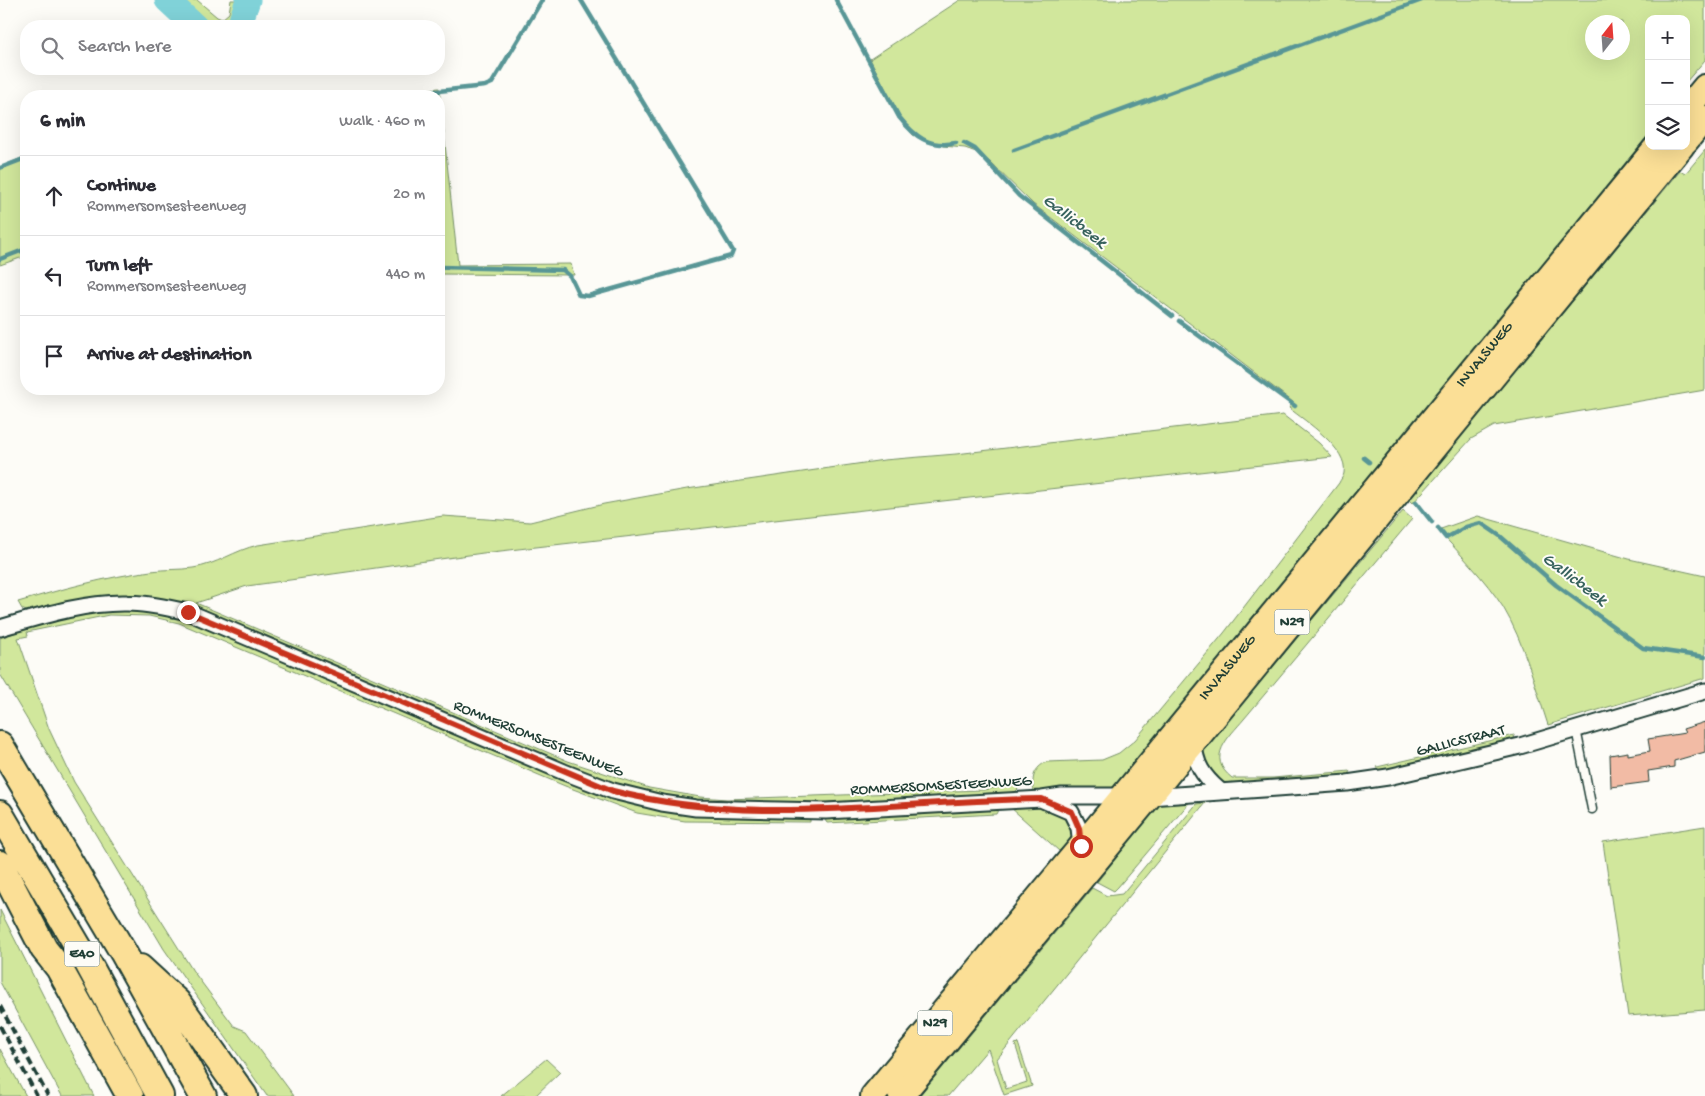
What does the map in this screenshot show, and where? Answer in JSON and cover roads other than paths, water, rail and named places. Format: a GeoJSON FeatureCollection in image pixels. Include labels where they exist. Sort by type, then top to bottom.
{"type":"FeatureCollection","features":[{"type":"Feature","properties":{"kind":"highway"},"geometry":{"type":"LineString","coordinates":[[1690,105],[1705,87]]}},
{"type":"Feature","properties":{"kind":"highway"},"geometry":{"type":"LineString","coordinates":[[1690,136],[1705,118]]}},
{"type":"Feature","properties":{"kind":"highway","name":"INVALSWEG"},"geometry":{"type":"LineString","coordinates":[[873,1096],[1123,796],[1654,150]]}},
{"type":"Feature","properties":{"kind":"highway","name":"INVALSWEG"},"geometry":{"type":"LineString","coordinates":[[901,1096],[1194,743],[1679,150]]}},
{"type":"Feature","properties":{"kind":"highway","name":"E40"},"geometry":{"type":"LineString","coordinates":[[0,746],[123,952],[203,1096]]}},
{"type":"Feature","properties":{"kind":"highway","name":"E40"},"geometry":{"type":"LineString","coordinates":[[0,814],[88,965],[160,1096]]}},
{"type":"Feature","properties":{"kind":"highway"},"geometry":{"type":"LineString","coordinates":[[0,864],[44,949],[58,968],[130,1096]]}},
{"type":"Feature","properties":{"kind":"highway"},"geometry":{"type":"LineString","coordinates":[[44,949],[50,974],[112,1096]]}},
{"type":"Feature","properties":{"kind":"highway"},"geometry":{"type":"LineString","coordinates":[[123,952],[177,1002],[244,1096]]}},
{"type":"Feature","properties":{"kind":"street","name":"ROMMERSOMSESTEENWEG"},"geometry":{"type":"LineString","coordinates":[[0,628],[71,609],[127,602],[188,612],[564,772],[613,791],[662,803],[696,808],[826,811],[1042,799],[1062,796],[1123,796]]}},
{"type":"Feature","properties":{"kind":"street","name":"GALLICSTRAAT"},"geometry":{"type":"LineString","coordinates":[[1149,797],[1219,790],[1347,782],[1388,777],[1520,746],[1705,691]]}},
{"type":"Feature","properties":{"kind":"street"},"geometry":{"type":"LineString","coordinates":[[1194,743],[1196,762],[1207,780],[1219,790]]}},
{"type":"Feature","properties":{"kind":"street","name":"ROMMERSOMSESTEENWEG"},"geometry":{"type":"LineString","coordinates":[[1042,799],[1072,812],[1079,828],[1081,846]]}},
{"type":"Feature","properties":{"kind":"lane"},"geometry":{"type":"LineString","coordinates":[[1576,729],[1592,809]]}},
{"type":"Feature","properties":{"kind":"waterway"},"geometry":{"type":"LineString","coordinates":[[167,0],[189,20]]}},
{"type":"Feature","properties":{"kind":"waterway"},"geometry":{"type":"LineString","coordinates":[[241,20],[248,0]]}},
{"type":"Feature","properties":{"kind":"waterway"},"geometry":{"type":"LineString","coordinates":[[445,90],[485,86],[492,83],[542,0]]}},
{"type":"Feature","properties":{"kind":"waterway"},"geometry":{"type":"LineString","coordinates":[[445,267],[563,270],[570,276],[579,295],[588,296],[731,256],[733,251],[581,0]]}},
{"type":"Feature","properties":{"kind":"waterway","name":"Gallicbeek"},"geometry":{"type":"LineString","coordinates":[[836,0],[899,117],[923,139],[938,144],[956,143]]}},
{"type":"Feature","properties":{"kind":"waterway"},"geometry":{"type":"LineString","coordinates":[[1014,150],[1422,0]]}},
{"type":"Feature","properties":{"kind":"waterway","name":"Gallicbeek"},"geometry":{"type":"LineString","coordinates":[[964,143],[975,149],[1019,196],[1172,316]]}},
{"type":"Feature","properties":{"kind":"waterway"},"geometry":{"type":"LineString","coordinates":[[0,168],[20,160]]}},
{"type":"Feature","properties":{"kind":"waterway"},"geometry":{"type":"LineString","coordinates":[[0,259],[20,251]]}},
{"type":"Feature","properties":{"kind":"waterway","name":"Gallicbeek"},"geometry":{"type":"LineString","coordinates":[[1179,321],[1295,406]]}},
{"type":"Feature","properties":{"kind":"waterway","name":"Gallicbeek"},"geometry":{"type":"LineString","coordinates":[[1364,458],[1369,462]]}},
{"type":"Feature","properties":{"kind":"waterway","name":"Gallicbeek"},"geometry":{"type":"LineString","coordinates":[[1416,502],[1432,522]]}},
{"type":"Feature","properties":{"kind":"waterway","name":"Gallicbeek"},"geometry":{"type":"LineString","coordinates":[[1438,528],[1446,538],[1466,527],[1481,523],[1500,536],[1556,585],[1643,648],[1705,657]]}},
{"type":"Feature","properties":{"kind":"railway"},"geometry":{"type":"LineString","coordinates":[[0,1006],[48,1096]]}},
{"type":"Feature","properties":{"kind":"railway"},"geometry":{"type":"LineString","coordinates":[[0,1026],[37,1096]]}}]}
